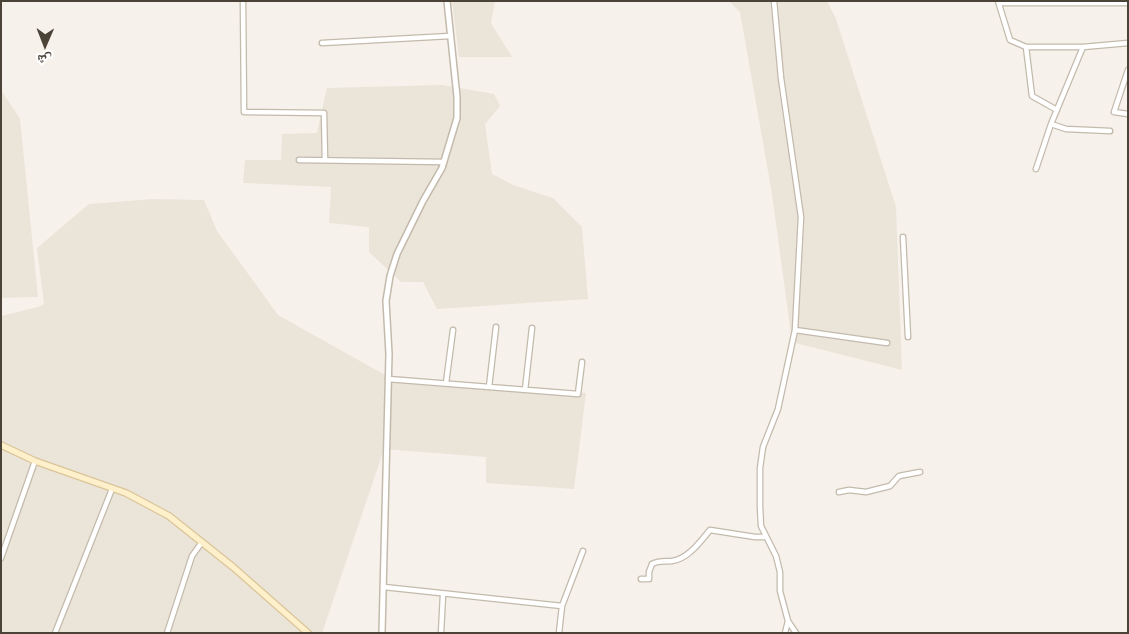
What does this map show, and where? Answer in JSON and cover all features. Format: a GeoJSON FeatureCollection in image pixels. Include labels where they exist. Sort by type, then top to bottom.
{"type":"FeatureCollection","features":[{"type":"Feature","properties":{"kind":"main road"},"geometry":{"type":"LineString","coordinates":[[1,445],[35,461],[126,493],[168,516],[233,567],[308,633]]}},
{"type":"Feature","properties":{"kind":"street"},"geometry":{"type":"LineString","coordinates":[[243,1],[244,112],[324,113],[325,160]]}},
{"type":"Feature","properties":{"kind":"street"},"geometry":{"type":"LineString","coordinates":[[382,633],[389,332],[386,301],[390,276],[397,254],[444,162],[457,118],[457,97],[447,1]]}},
{"type":"Feature","properties":{"kind":"street"},"geometry":{"type":"LineString","coordinates":[[774,1],[781,78],[801,217],[795,330],[778,409],[763,447],[760,468],[760,507],[761,526],[776,556],[780,572],[780,590],[788,621],[796,633]]}},
{"type":"Feature","properties":{"kind":"street"},"geometry":{"type":"LineString","coordinates":[[1128,3],[999,2],[1010,40],[1026,46],[1083,47],[1128,43]]}},
{"type":"Feature","properties":{"kind":"street"},"geometry":{"type":"LineString","coordinates":[[322,43],[450,36]]}},
{"type":"Feature","properties":{"kind":"street"},"geometry":{"type":"LineString","coordinates":[[1026,46],[1032,96],[1057,110]]}},
{"type":"Feature","properties":{"kind":"street"},"geometry":{"type":"LineString","coordinates":[[1036,169],[1051,124],[1083,47]]}},
{"type":"Feature","properties":{"kind":"street"},"geometry":{"type":"LineString","coordinates":[[1128,70],[1114,112],[1128,114]]}},
{"type":"Feature","properties":{"kind":"street"},"geometry":{"type":"LineString","coordinates":[[1051,124],[1066,129],[1110,131]]}},
{"type":"Feature","properties":{"kind":"street"},"geometry":{"type":"LineString","coordinates":[[299,160],[444,162]]}},
{"type":"Feature","properties":{"kind":"street"},"geometry":{"type":"LineString","coordinates":[[903,237],[908,337]]}},
{"type":"Feature","properties":{"kind":"street"},"geometry":{"type":"LineString","coordinates":[[488,387],[496,327]]}},
{"type":"Feature","properties":{"kind":"street"},"geometry":{"type":"LineString","coordinates":[[525,390],[532,328]]}},
{"type":"Feature","properties":{"kind":"street"},"geometry":{"type":"LineString","coordinates":[[446,383],[454,330]]}},
{"type":"Feature","properties":{"kind":"street"},"geometry":{"type":"LineString","coordinates":[[795,330],[888,343]]}},
{"type":"Feature","properties":{"kind":"street"},"geometry":{"type":"LineString","coordinates":[[388,379],[578,394],[582,362]]}},
{"type":"Feature","properties":{"kind":"street"},"geometry":{"type":"LineString","coordinates":[[1,558],[35,461]]}},
{"type":"Feature","properties":{"kind":"street"},"geometry":{"type":"LineString","coordinates":[[839,492],[849,490],[866,492],[890,486],[899,476],[920,472]]}},
{"type":"Feature","properties":{"kind":"street"},"geometry":{"type":"LineString","coordinates":[[55,633],[112,489]]}},
{"type":"Feature","properties":{"kind":"street"},"geometry":{"type":"LineString","coordinates":[[641,579],[648,579],[652,564],[661,560],[674,561],[688,554],[710,530],[755,538],[766,537]]}},
{"type":"Feature","properties":{"kind":"street"},"geometry":{"type":"LineString","coordinates":[[167,633],[192,556],[202,542]]}},
{"type":"Feature","properties":{"kind":"street"},"geometry":{"type":"LineString","coordinates":[[559,633],[562,606],[583,551]]}},
{"type":"Feature","properties":{"kind":"street"},"geometry":{"type":"LineString","coordinates":[[384,587],[443,595],[562,606]]}},
{"type":"Feature","properties":{"kind":"street"},"geometry":{"type":"LineString","coordinates":[[442,633],[443,595]]}},
{"type":"Feature","properties":{"kind":"street"},"geometry":{"type":"LineString","coordinates":[[785,633],[788,621]]}},
{"type":"Feature","properties":{"kind":"shaded area"},"geometry":{"type":"Polygon","coordinates":[[[452,1],[495,1],[491,23],[512,57],[459,57],[452,1]]]}},
{"type":"Feature","properties":{"kind":"shaded area"},"geometry":{"type":"Polygon","coordinates":[[[729,1],[827,1],[836,19],[896,207],[902,370],[792,342],[772,194],[740,12],[729,1]]]}},
{"type":"Feature","properties":{"kind":"shaded area"},"geometry":{"type":"Polygon","coordinates":[[[442,85],[494,94],[500,106],[485,124],[492,174],[513,185],[553,198],[582,227],[588,299],[437,309],[423,282],[401,282],[369,252],[369,227],[329,223],[331,187],[243,183],[245,160],[281,160],[282,134],[317,133],[327,88],[442,85]]]}},
{"type":"Feature","properties":{"kind":"shaded area"},"geometry":{"type":"Polygon","coordinates":[[[1,90],[20,119],[38,297],[1,298],[1,90]]]}},
{"type":"Feature","properties":{"kind":"shaded area"},"geometry":{"type":"Polygon","coordinates":[[[152,199],[204,200],[217,231],[278,315],[385,375],[586,393],[574,489],[486,483],[486,457],[384,449],[322,633],[1,633],[1,316],[44,304],[37,248],[89,204],[152,199]]]}}]}
